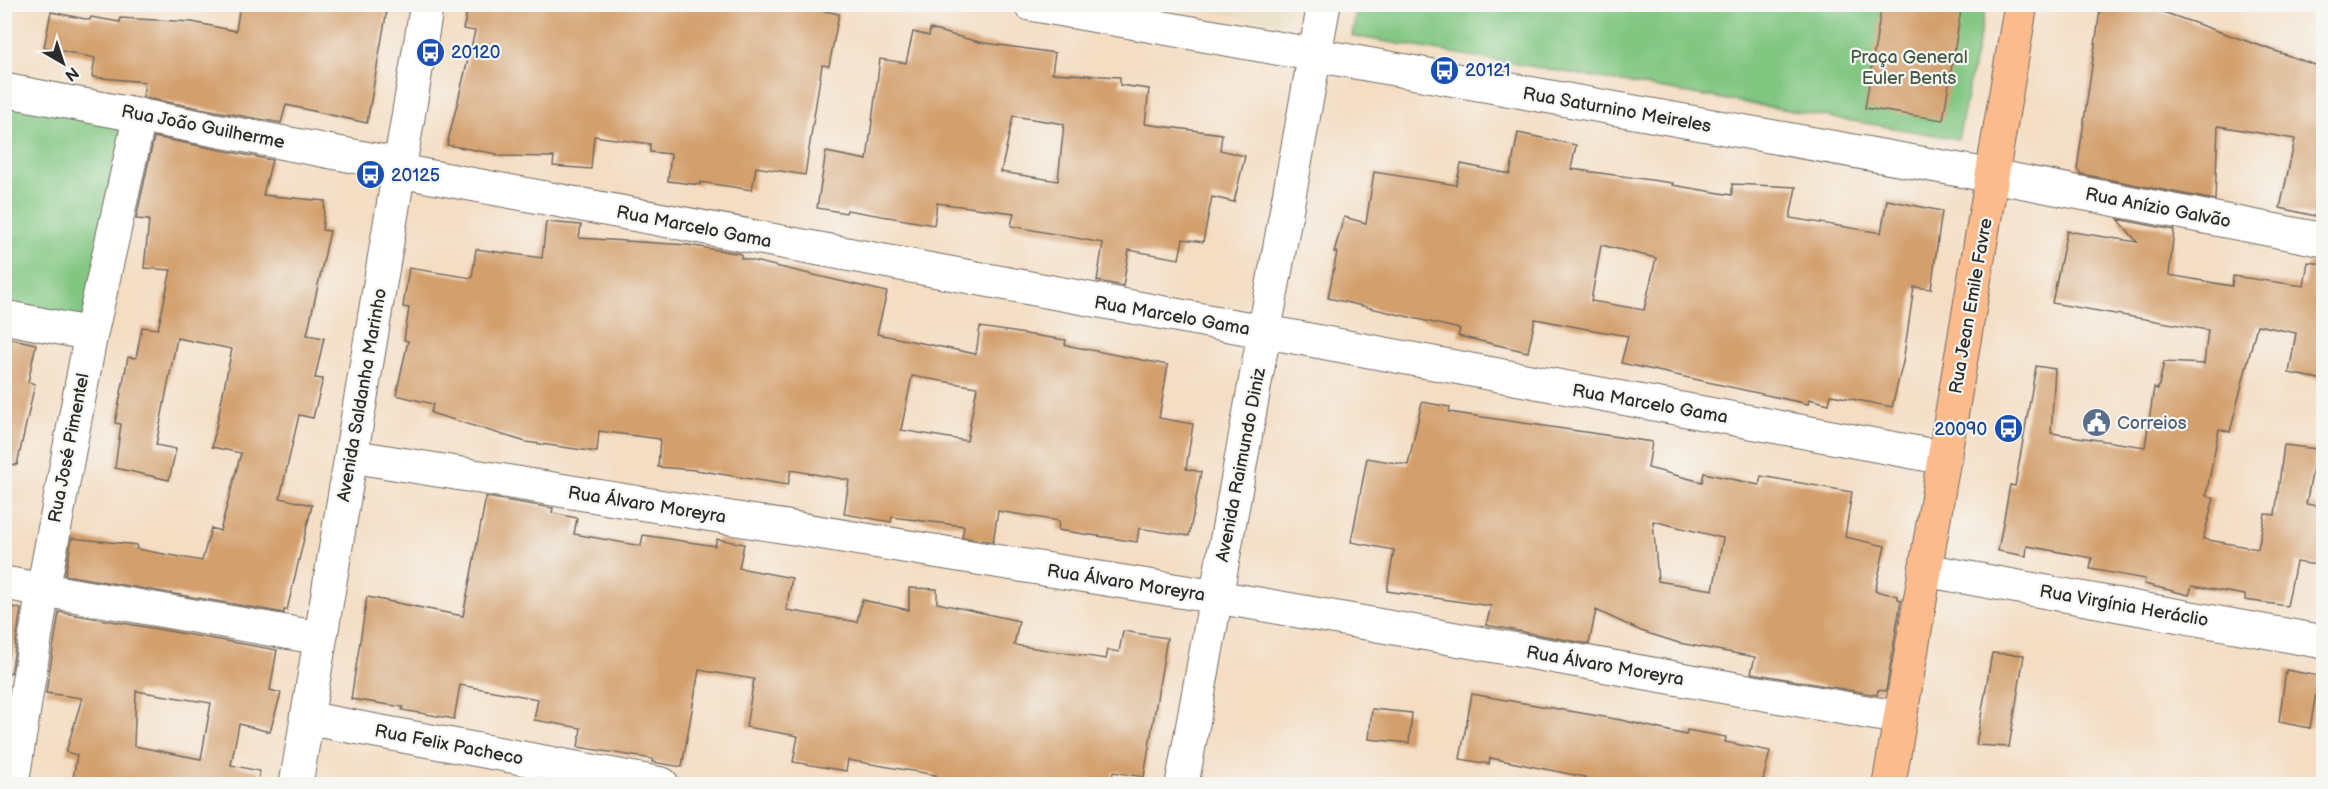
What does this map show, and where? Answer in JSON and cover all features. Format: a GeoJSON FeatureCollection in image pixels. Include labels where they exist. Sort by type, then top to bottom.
{"type":"FeatureCollection","features":[{"type":"Feature","properties":{"kind":"main road","name":"Rua Jean Emile Favre"},"geometry":{"type":"LineString","coordinates":[[1889,784],[2021,4]]}},
{"type":"Feature","properties":{"kind":"street","name":"Avenida Saldanha Marinho"},"geometry":{"type":"LineString","coordinates":[[296,784],[427,4]]}},
{"type":"Feature","properties":{"kind":"street","name":"Rua Saturnino Meireles"},"geometry":{"type":"LineString","coordinates":[[1029,4],[1993,176]]}},
{"type":"Feature","properties":{"kind":"street","name":"Avenida Raimundo Diniz"},"geometry":{"type":"LineString","coordinates":[[1182,784],[1266,333],[1324,4]]}},
{"type":"Feature","properties":{"kind":"street","name":"Rua João Guilherme"},"geometry":{"type":"LineString","coordinates":[[4,90],[401,168]]}},
{"type":"Feature","properties":{"kind":"street","name":"Rua José Pimentel"},"geometry":{"type":"LineString","coordinates":[[12,784],[43,590],[91,334],[140,115]]}},
{"type":"Feature","properties":{"kind":"street","name":"Rua Marcelo Gama"},"geometry":{"type":"LineString","coordinates":[[401,168],[1266,333],[1945,458]]}},
{"type":"Feature","properties":{"kind":"street","name":"Rua Anízio Galvão"},"geometry":{"type":"LineString","coordinates":[[1993,176],[2324,240]]}},
{"type":"Feature","properties":{"kind":"street"},"geometry":{"type":"LineString","coordinates":[[4,317],[91,334]]}},
{"type":"Feature","properties":{"kind":"street","name":"Rua Álvaro Moreyra"},"geometry":{"type":"LineString","coordinates":[[351,456],[1215,597],[1900,718]]}},
{"type":"Feature","properties":{"kind":"street","name":"Rua Virgínia Heráclio"},"geometry":{"type":"LineString","coordinates":[[1925,570],[2324,642]]}},
{"type":"Feature","properties":{"kind":"street"},"geometry":{"type":"LineString","coordinates":[[4,583],[320,638]]}},
{"type":"Feature","properties":{"kind":"street","name":"Rua Felix Pacheco"},"geometry":{"type":"LineString","coordinates":[[306,717],[662,784]]}},
{"type":"Feature","properties":{"kind":"shaded area"},"geometry":{"type":"Polygon","coordinates":[[[1176,5],[1288,5],[1285,24],[1176,5]]]}},
{"type":"Feature","properties":{"kind":"green space","name":"Praça General Euler Bents"},"geometry":{"type":"Polygon","coordinates":[[[1357,5],[1986,5],[1958,139],[1352,36],[1357,5]]]}},
{"type":"Feature","properties":{"kind":"green space"},"geometry":{"type":"Polygon","coordinates":[[[4,98],[124,120],[86,325],[5,309],[4,98]]]}},
{"type":"Feature","properties":{"kind":"building"},"geometry":{"type":"Polygon","coordinates":[[[240,4],[388,4],[367,123],[286,105],[281,123],[146,98],[143,97],[145,82],[92,77],[95,58],[44,47],[51,12],[90,20],[91,17],[120,22],[120,18],[192,22],[236,31],[240,4]]]}},
{"type":"Feature","properties":{"kind":"building"},"geometry":{"type":"Polygon","coordinates":[[[469,4],[793,4],[839,14],[829,66],[822,65],[805,175],[756,167],[752,190],[700,182],[700,185],[668,181],[671,154],[650,152],[650,144],[594,136],[591,169],[553,166],[554,157],[496,156],[497,154],[447,145],[475,31],[463,29],[469,4]]]}},
{"type":"Feature","properties":{"kind":"building"},"geometry":{"type":"Polygon","coordinates":[[[1882,4],[1962,4],[1943,120],[1865,108],[1882,4]]]}},
{"type":"Feature","properties":{"kind":"building"},"geometry":{"type":"Polygon","coordinates":[[[2101,4],[2140,4],[2324,68],[2324,218],[2280,208],[2295,139],[2218,126],[2215,200],[2081,174],[2077,169],[2101,4]]]}},
{"type":"Feature","properties":{"kind":"building"},"geometry":{"type":"Polygon","coordinates":[[[930,29],[979,42],[1055,53],[1052,73],[1120,77],[1120,85],[1149,89],[1145,124],[1222,134],[1220,150],[1245,156],[1234,202],[1212,197],[1203,242],[1183,239],[1179,259],[1129,250],[1123,286],[1097,281],[1103,243],[1011,226],[1014,213],[937,203],[934,225],[847,210],[846,213],[817,208],[826,152],[867,160],[880,59],[906,63],[913,32],[929,36],[930,29]],[[1013,116],[1001,172],[1058,181],[1064,124],[1013,116]]]}},
{"type":"Feature","properties":{"kind":"building"},"geometry":{"type":"Polygon","coordinates":[[[1518,133],[1576,145],[1571,169],[1673,183],[1672,185],[1732,195],[1732,184],[1796,187],[1790,218],[1881,233],[1887,200],[1942,211],[1931,289],[1914,287],[1903,362],[1892,407],[1831,395],[1829,404],[1809,399],[1808,404],[1621,363],[1628,336],[1535,319],[1528,352],[1458,336],[1460,329],[1328,298],[1337,252],[1334,252],[1344,217],[1366,223],[1374,172],[1456,185],[1461,164],[1510,174],[1518,133]],[[1601,245],[1591,301],[1644,310],[1656,258],[1601,245]]]}},
{"type":"Feature","properties":{"kind":"building"},"geometry":{"type":"Polygon","coordinates":[[[154,137],[272,160],[263,195],[325,201],[322,230],[330,231],[307,335],[324,338],[315,378],[323,379],[313,418],[299,415],[280,498],[312,505],[287,610],[284,610],[284,613],[65,575],[72,538],[137,545],[136,549],[202,561],[211,528],[220,531],[241,453],[212,447],[232,349],[177,338],[156,445],[176,449],[169,480],[115,468],[121,424],[115,423],[128,357],[136,358],[142,327],[158,329],[171,270],[144,268],[149,220],[136,219],[154,137]]]}},
{"type":"Feature","properties":{"kind":"building"},"geometry":{"type":"Polygon","coordinates":[[[2118,219],[2174,230],[2169,275],[2232,286],[2233,276],[2304,286],[2308,262],[2324,264],[2324,380],[2289,373],[2296,333],[2257,325],[2230,432],[2219,429],[2206,496],[2214,498],[2203,539],[2258,549],[2265,514],[2275,515],[2284,445],[2317,449],[2306,504],[2324,507],[2324,566],[2296,562],[2287,606],[2245,600],[2245,595],[2192,586],[2189,595],[2144,584],[2145,579],[2090,569],[2092,558],[2027,546],[2026,556],[1998,551],[2010,485],[2015,486],[2036,366],[2055,369],[2051,433],[2145,447],[2154,388],[2158,389],[2164,362],[2204,364],[2208,330],[2052,303],[2067,231],[2137,242],[2118,219]]]}},
{"type":"Feature","properties":{"kind":"building"},"geometry":{"type":"Polygon","coordinates":[[[546,222],[581,225],[579,238],[688,245],[741,254],[741,258],[887,292],[877,334],[976,354],[980,327],[1066,340],[1065,345],[1168,365],[1159,418],[1193,424],[1186,469],[1201,472],[1189,536],[1139,528],[1137,542],[1058,530],[1059,521],[998,511],[993,542],[962,537],[964,526],[892,517],[891,522],[844,514],[849,480],[791,470],[788,485],[696,470],[658,467],[660,439],[599,431],[597,452],[526,442],[431,413],[433,404],[396,395],[408,341],[404,340],[409,308],[403,307],[409,268],[472,278],[476,249],[542,258],[546,222]],[[912,376],[901,430],[967,441],[977,387],[912,376]]]}},
{"type":"Feature","properties":{"kind":"building"},"geometry":{"type":"Polygon","coordinates":[[[4,337],[36,344],[28,382],[35,384],[17,465],[4,464],[4,337]]]}},
{"type":"Feature","properties":{"kind":"building"},"geometry":{"type":"Polygon","coordinates":[[[1422,402],[1450,407],[1449,412],[1652,442],[1648,468],[1702,482],[1704,473],[1759,485],[1761,476],[1852,492],[1845,537],[1885,546],[1875,591],[1898,596],[1901,600],[1886,691],[1878,690],[1877,695],[1751,673],[1755,657],[1679,643],[1641,631],[1596,610],[1589,644],[1486,625],[1491,606],[1387,591],[1394,550],[1351,542],[1367,458],[1408,465],[1422,402]],[[1653,521],[1658,581],[1713,590],[1723,538],[1653,521]]]}},
{"type":"Feature","properties":{"kind":"building"},"geometry":{"type":"Polygon","coordinates":[[[486,497],[553,508],[552,513],[577,518],[574,534],[641,546],[643,535],[715,546],[717,539],[744,544],[739,568],[792,578],[786,610],[857,622],[862,600],[909,610],[909,588],[937,589],[937,603],[1019,621],[1014,645],[1106,659],[1108,650],[1119,652],[1123,631],[1167,638],[1144,777],[1113,772],[1111,784],[935,784],[936,775],[848,760],[846,771],[793,762],[798,736],[746,727],[754,679],[699,670],[682,767],[652,762],[653,759],[578,747],[581,728],[534,720],[538,699],[460,685],[454,719],[402,710],[403,707],[351,699],[367,597],[463,616],[486,497]]]}},
{"type":"Feature","properties":{"kind":"building"},"geometry":{"type":"Polygon","coordinates":[[[4,605],[21,609],[11,673],[4,672],[4,605]]]}},
{"type":"Feature","properties":{"kind":"building"},"geometry":{"type":"Polygon","coordinates":[[[59,612],[277,650],[270,690],[281,693],[270,732],[239,724],[231,765],[259,771],[258,784],[72,784],[77,755],[66,752],[82,698],[46,693],[59,612]],[[136,691],[134,746],[201,759],[211,703],[136,691]]]}},
{"type":"Feature","properties":{"kind":"building"},"geometry":{"type":"Polygon","coordinates":[[[1992,653],[2024,655],[2009,747],[1976,745],[1992,653]]]}},
{"type":"Feature","properties":{"kind":"building"},"geometry":{"type":"Polygon","coordinates":[[[2286,670],[2319,676],[2310,728],[2279,722],[2286,670]]]}},
{"type":"Feature","properties":{"kind":"building"},"geometry":{"type":"Polygon","coordinates":[[[1472,694],[1621,720],[1686,735],[1687,730],[1726,737],[1725,742],[1770,751],[1762,784],[1584,784],[1585,777],[1490,758],[1489,764],[1460,759],[1472,694]]]}},
{"type":"Feature","properties":{"kind":"building"},"geometry":{"type":"Polygon","coordinates":[[[1372,709],[1412,713],[1409,743],[1369,739],[1372,709]]]}},
{"type":"Feature","properties":{"kind":"place","name":"20120"},"geometry":{"type":"Point","coordinates":[430,52]}},
{"type":"Feature","properties":{"kind":"place","name":"20121"},"geometry":{"type":"Point","coordinates":[1444,70]}},
{"type":"Feature","properties":{"kind":"place","name":"20125"},"geometry":{"type":"Point","coordinates":[370,175]}},
{"type":"Feature","properties":{"kind":"place","name":"Correios"},"geometry":{"type":"Point","coordinates":[2096,423]}},
{"type":"Feature","properties":{"kind":"place","name":"20090"},"geometry":{"type":"Point","coordinates":[2008,429]}}]}
